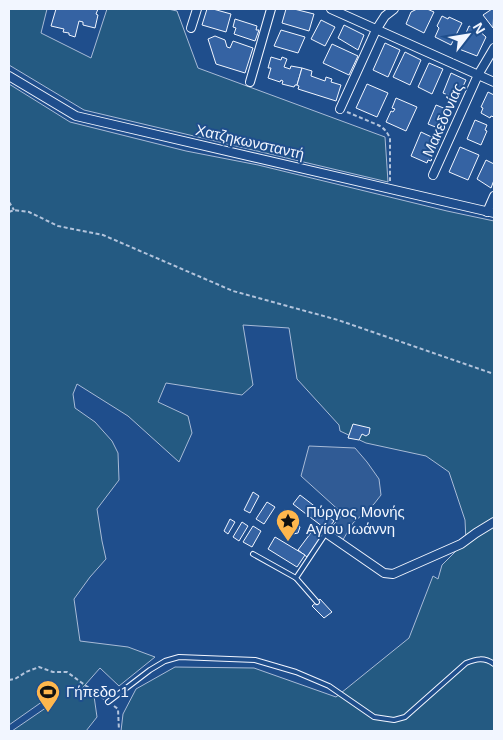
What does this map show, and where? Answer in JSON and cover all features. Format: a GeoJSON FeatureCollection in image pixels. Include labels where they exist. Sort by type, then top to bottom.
{"type":"FeatureCollection","features":[{"type":"Feature","properties":{"kind":"street"},"geometry":{"type":"LineString","coordinates":[[191,28],[197,9]]}},
{"type":"Feature","properties":{"kind":"street"},"geometry":{"type":"LineString","coordinates":[[250,82],[271,9]]}},
{"type":"Feature","properties":{"kind":"street","name":"Μακεδονίας"},"geometry":{"type":"LineString","coordinates":[[330,9],[494,82]]}},
{"type":"Feature","properties":{"kind":"street"},"geometry":{"type":"LineString","coordinates":[[340,109],[376,30],[385,16],[394,9]]}},
{"type":"Feature","properties":{"kind":"street"},"geometry":{"type":"LineString","coordinates":[[478,75],[494,48]]}},
{"type":"Feature","properties":{"kind":"street","name":"Μακεδονίας"},"geometry":{"type":"LineString","coordinates":[[434,175],[478,75]]}},
{"type":"Feature","properties":{"kind":"street","name":"Χατζηκωνσταντή"},"geometry":{"type":"LineString","coordinates":[[9,76],[76,116],[491,212]]}},
{"type":"Feature","properties":{"kind":"street"},"geometry":{"type":"LineString","coordinates":[[491,212],[494,196]]}},
{"type":"Feature","properties":{"kind":"street"},"geometry":{"type":"LineString","coordinates":[[326,533],[384,573],[393,574],[461,544],[494,522]]}},
{"type":"Feature","properties":{"kind":"lane"},"geometry":{"type":"LineString","coordinates":[[296,578],[326,533]]}},
{"type":"Feature","properties":{"kind":"lane"},"geometry":{"type":"LineString","coordinates":[[253,554],[296,578],[317,602]]}},
{"type":"Feature","properties":{"kind":"lane"},"geometry":{"type":"LineString","coordinates":[[108,702],[150,670],[166,661],[179,657],[255,660],[296,672],[329,686],[374,717],[394,720],[405,717],[466,663],[477,659],[484,659],[494,664]]}},
{"type":"Feature","properties":{"kind":"path"},"geometry":{"type":"LineString","coordinates":[[340,109],[378,125],[388,134],[390,138],[390,188]]}},
{"type":"Feature","properties":{"kind":"path"},"geometry":{"type":"LineString","coordinates":[[9,202],[14,210]]}},
{"type":"Feature","properties":{"kind":"path"},"geometry":{"type":"LineString","coordinates":[[9,212],[14,210],[29,212],[58,226],[103,235],[233,291],[338,320],[494,374]]}},
{"type":"Feature","properties":{"kind":"path"},"geometry":{"type":"LineString","coordinates":[[9,680],[38,668],[54,672],[67,672],[118,709],[119,731]]}},
{"type":"Feature","properties":{"kind":"shaded area"},"geometry":{"type":"Polygon","coordinates":[[[9,9],[47,9],[41,33],[91,58],[107,9],[168,9],[177,11],[198,68],[385,137],[388,182],[84,110],[9,65],[9,9]]]}},
{"type":"Feature","properties":{"kind":"shaded area"},"geometry":{"type":"Polygon","coordinates":[[[9,84],[70,122],[186,151],[258,165],[494,221],[494,731],[121,731],[123,714],[136,689],[175,667],[254,668],[336,697],[409,638],[433,576],[438,579],[442,565],[466,541],[465,520],[449,472],[426,456],[366,443],[340,431],[339,425],[297,379],[289,328],[243,325],[253,385],[242,395],[166,383],[158,402],[188,416],[192,433],[179,462],[128,416],[77,384],[73,394],[75,408],[95,422],[112,441],[118,453],[119,480],[97,509],[106,559],[74,599],[80,641],[128,647],[155,657],[119,686],[100,668],[78,693],[94,696],[97,717],[86,731],[12,731],[50,705],[46,699],[9,725],[9,84]]]}},
{"type":"Feature","properties":{"kind":"shaded area"},"geometry":{"type":"Polygon","coordinates":[[[309,446],[355,448],[379,479],[381,495],[353,523],[341,543],[326,533],[343,514],[301,476],[309,446]]]}},
{"type":"Feature","properties":{"kind":"building"},"geometry":{"type":"Polygon","coordinates":[[[56,9],[98,9],[95,28],[83,25],[83,22],[79,21],[75,37],[69,35],[69,33],[63,32],[64,29],[51,26],[56,9]]]}},
{"type":"Feature","properties":{"kind":"building"},"geometry":{"type":"Polygon","coordinates":[[[207,9],[231,14],[226,32],[202,25],[207,9]]]}},
{"type":"Feature","properties":{"kind":"building"},"geometry":{"type":"Polygon","coordinates":[[[286,9],[314,14],[309,31],[282,23],[286,9]]]}},
{"type":"Feature","properties":{"kind":"building"},"geometry":{"type":"Polygon","coordinates":[[[417,9],[427,9],[434,12],[424,33],[406,24],[411,12],[417,9]]]}},
{"type":"Feature","properties":{"kind":"building"},"geometry":{"type":"Polygon","coordinates":[[[494,9],[493,28],[483,15],[494,9]]]}},
{"type":"Feature","properties":{"kind":"building"},"geometry":{"type":"Polygon","coordinates":[[[442,16],[462,23],[451,45],[435,37],[439,28],[437,26],[442,16]]]}},
{"type":"Feature","properties":{"kind":"building"},"geometry":{"type":"Polygon","coordinates":[[[235,19],[257,26],[256,30],[259,30],[255,41],[234,34],[236,28],[233,27],[235,19]]]}},
{"type":"Feature","properties":{"kind":"building"},"geometry":{"type":"Polygon","coordinates":[[[321,20],[335,27],[325,46],[311,39],[321,20]]]}},
{"type":"Feature","properties":{"kind":"building"},"geometry":{"type":"Polygon","coordinates":[[[344,25],[364,35],[358,50],[338,38],[344,25]]]}},
{"type":"Feature","properties":{"kind":"building"},"geometry":{"type":"Polygon","coordinates":[[[469,26],[477,29],[486,37],[477,56],[459,49],[469,26]]]}},
{"type":"Feature","properties":{"kind":"building"},"geometry":{"type":"Polygon","coordinates":[[[281,30],[305,37],[298,53],[274,46],[281,30]]]}},
{"type":"Feature","properties":{"kind":"building"},"geometry":{"type":"Polygon","coordinates":[[[215,36],[225,40],[227,47],[230,48],[233,41],[253,48],[245,73],[216,64],[208,39],[215,36]]]}},
{"type":"Feature","properties":{"kind":"building"},"geometry":{"type":"Polygon","coordinates":[[[385,43],[400,50],[388,77],[373,70],[385,43]]]}},
{"type":"Feature","properties":{"kind":"building"},"geometry":{"type":"Polygon","coordinates":[[[332,44],[358,56],[349,75],[323,63],[332,44]]]}},
{"type":"Feature","properties":{"kind":"building"},"geometry":{"type":"Polygon","coordinates":[[[405,52],[421,60],[410,85],[393,77],[405,52]]]}},
{"type":"Feature","properties":{"kind":"building"},"geometry":{"type":"Polygon","coordinates":[[[271,57],[281,60],[282,57],[287,59],[284,67],[290,69],[291,66],[302,68],[297,85],[294,87],[282,84],[283,81],[281,80],[280,82],[268,78],[271,68],[268,68],[271,57]]]}},
{"type":"Feature","properties":{"kind":"building"},"geometry":{"type":"Polygon","coordinates":[[[429,63],[443,69],[432,94],[418,87],[429,63]]]}},
{"type":"Feature","properties":{"kind":"building"},"geometry":{"type":"Polygon","coordinates":[[[302,68],[312,71],[311,76],[325,81],[326,77],[332,79],[331,82],[341,85],[336,101],[298,89],[299,86],[297,85],[302,68]]]}},
{"type":"Feature","properties":{"kind":"building"},"geometry":{"type":"Polygon","coordinates":[[[451,73],[466,80],[457,99],[443,93],[451,73]]]}},
{"type":"Feature","properties":{"kind":"building"},"geometry":{"type":"Polygon","coordinates":[[[367,84],[388,93],[377,117],[356,108],[367,84]]]}},
{"type":"Feature","properties":{"kind":"building"},"geometry":{"type":"Polygon","coordinates":[[[488,92],[494,95],[494,117],[491,116],[490,118],[481,113],[483,108],[481,107],[488,92]]]}},
{"type":"Feature","properties":{"kind":"building"},"geometry":{"type":"Polygon","coordinates":[[[396,98],[417,107],[406,131],[386,122],[391,111],[393,112],[395,109],[392,108],[396,98]]]}},
{"type":"Feature","properties":{"kind":"building"},"geometry":{"type":"Polygon","coordinates":[[[436,105],[451,111],[443,130],[428,124],[436,105]]]}},
{"type":"Feature","properties":{"kind":"building"},"geometry":{"type":"Polygon","coordinates":[[[475,120],[487,125],[485,130],[487,131],[481,145],[467,139],[475,120]]]}},
{"type":"Feature","properties":{"kind":"building"},"geometry":{"type":"Polygon","coordinates":[[[421,132],[440,141],[436,146],[431,161],[428,160],[427,163],[411,156],[421,132]]]}},
{"type":"Feature","properties":{"kind":"building"},"geometry":{"type":"Polygon","coordinates":[[[460,147],[479,155],[468,180],[449,172],[460,147]]]}},
{"type":"Feature","properties":{"kind":"building"},"geometry":{"type":"Polygon","coordinates":[[[486,160],[494,164],[494,180],[491,188],[477,179],[486,160]]]}},
{"type":"Feature","properties":{"kind":"building"},"geometry":{"type":"Polygon","coordinates":[[[353,424],[370,428],[369,434],[366,436],[362,434],[359,440],[348,438],[353,424]]]}},
{"type":"Feature","properties":{"kind":"building"},"geometry":{"type":"Polygon","coordinates":[[[253,492],[259,496],[250,513],[244,510],[253,492]]]}},
{"type":"Feature","properties":{"kind":"building"},"geometry":{"type":"Polygon","coordinates":[[[300,495],[334,521],[327,530],[293,504],[300,495]]]}},
{"type":"Feature","properties":{"kind":"building"},"geometry":{"type":"Polygon","coordinates":[[[267,502],[275,507],[264,524],[256,519],[267,502]]]}},
{"type":"Feature","properties":{"kind":"building"},"geometry":{"type":"Polygon","coordinates":[[[288,513],[300,527],[298,533],[293,534],[280,519],[288,513]]]}},
{"type":"Feature","properties":{"kind":"building"},"geometry":{"type":"Polygon","coordinates":[[[230,519],[235,522],[228,534],[224,531],[230,519]]]}},
{"type":"Feature","properties":{"kind":"building"},"geometry":{"type":"Polygon","coordinates":[[[242,522],[248,526],[239,541],[233,537],[242,522]]]}},
{"type":"Feature","properties":{"kind":"building"},"geometry":{"type":"Polygon","coordinates":[[[253,526],[261,531],[252,547],[243,542],[253,526]]]}},
{"type":"Feature","properties":{"kind":"building"},"geometry":{"type":"Polygon","coordinates":[[[316,526],[324,533],[307,557],[298,550],[316,526]]]}},
{"type":"Feature","properties":{"kind":"building"},"geometry":{"type":"Polygon","coordinates":[[[275,537],[305,555],[297,567],[268,549],[275,537]]]}},
{"type":"Feature","properties":{"kind":"building"},"geometry":{"type":"Polygon","coordinates":[[[320,599],[332,612],[324,618],[312,606],[320,599]]]}},
{"type":"Feature","properties":{"kind":"place","name":"Πύργος Μονής Αγίου Ιωάννη"},"geometry":{"type":"Point","coordinates":[288,542]}},
{"type":"Feature","properties":{"kind":"place","name":"Γήπεδο 1"},"geometry":{"type":"Point","coordinates":[48,713]}}]}
